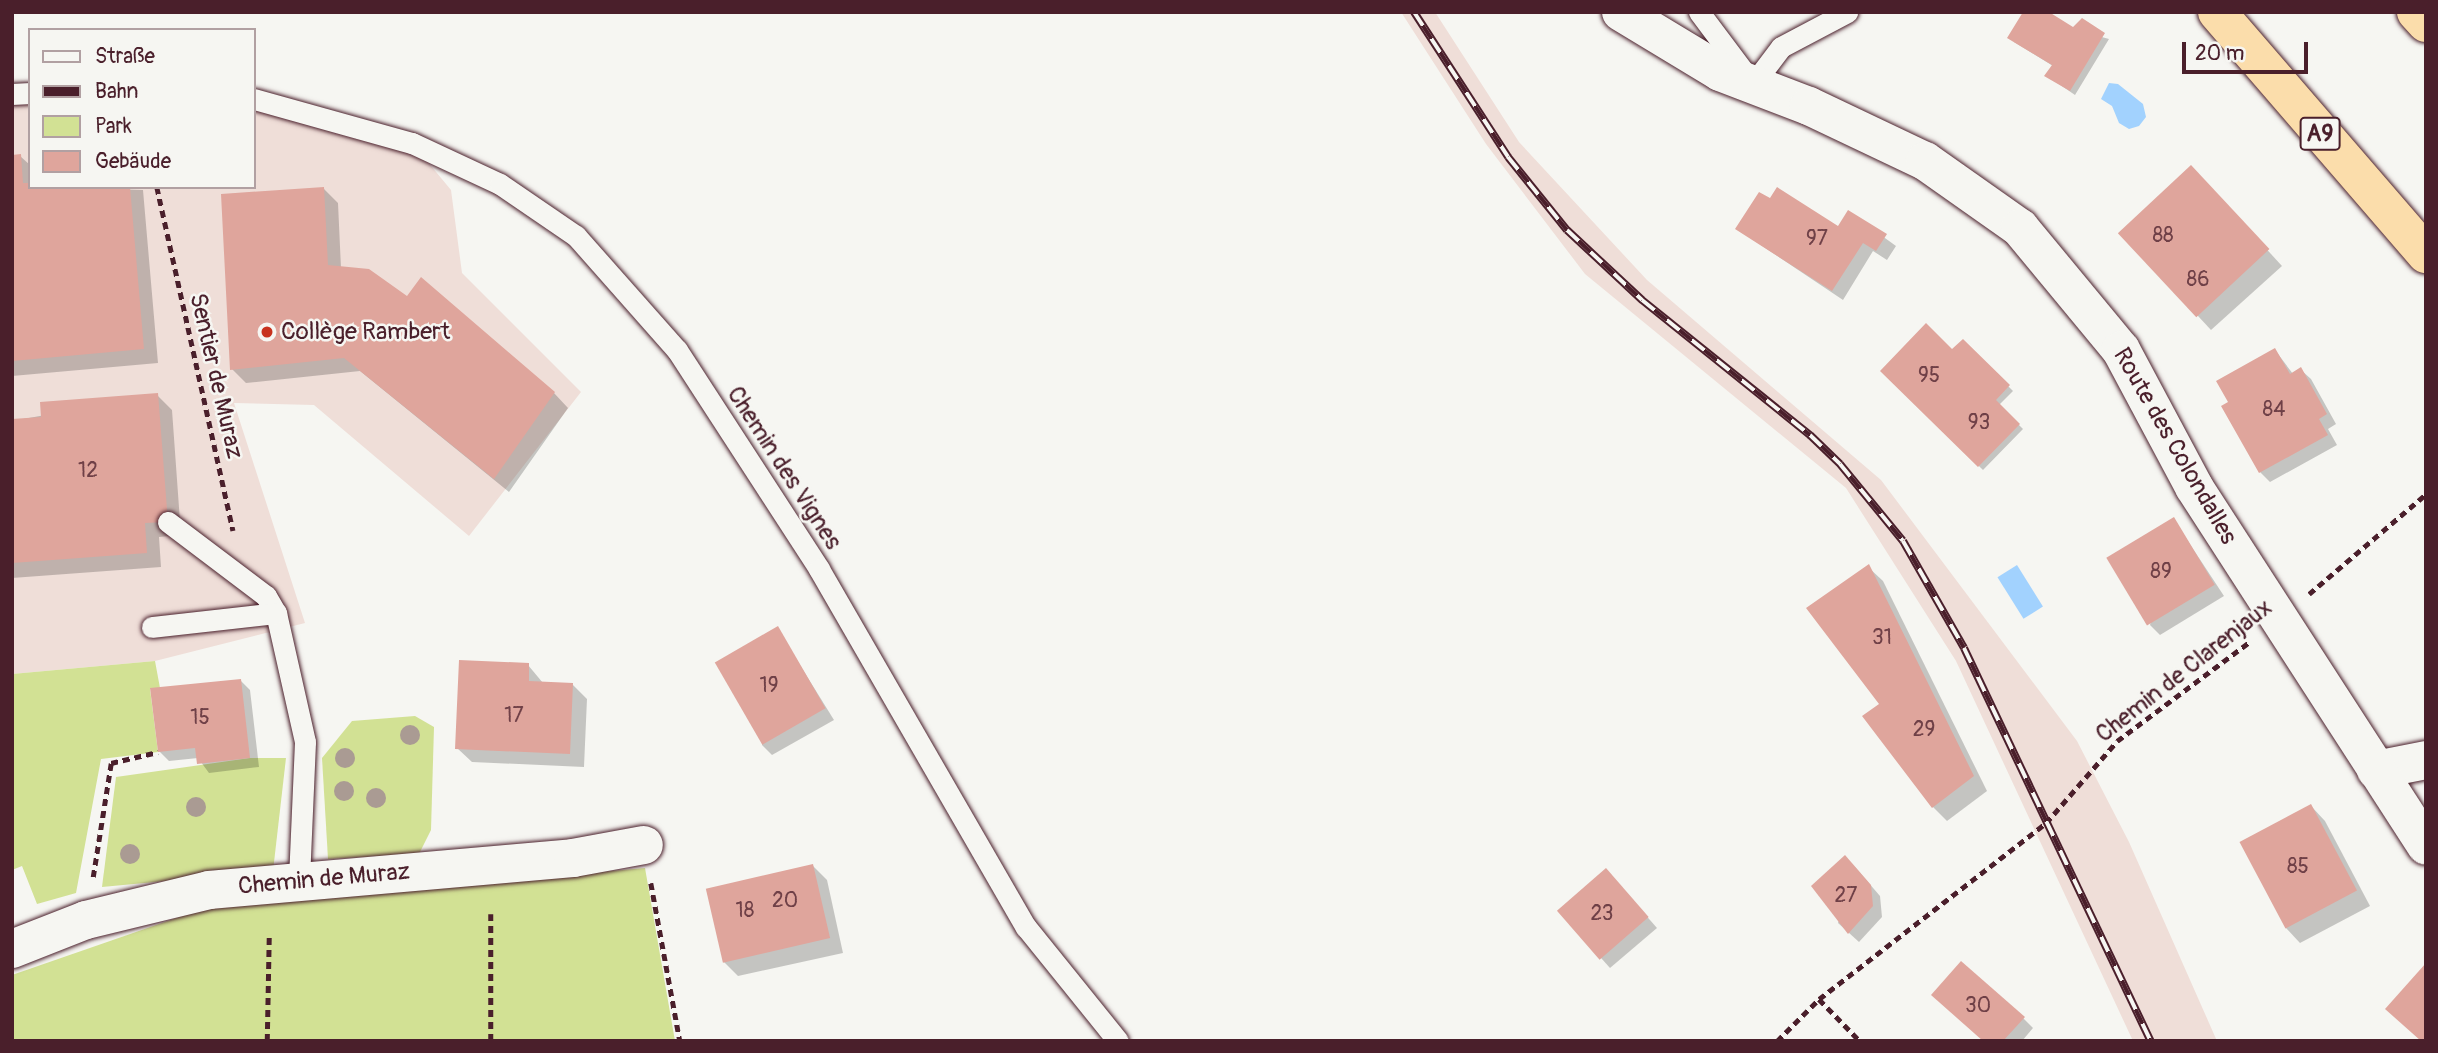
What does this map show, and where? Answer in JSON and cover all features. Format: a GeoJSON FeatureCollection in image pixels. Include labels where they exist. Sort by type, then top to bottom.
{"type":"FeatureCollection","features":[{"type":"Feature","properties":{"kind":"highway","name":"A9"},"geometry":{"type":"LineString","coordinates":[[2217,12],[2426,254]]}},
{"type":"Feature","properties":{"kind":"highway"},"geometry":{"type":"LineString","coordinates":[[2416,12],[2426,23]]}},
{"type":"Feature","properties":{"kind":"street","name":"Route des Colondalles"},"geometry":{"type":"LineString","coordinates":[[1621,12],[1720,72],[1753,84],[1925,161],[2020,228],[2122,350],[2194,487],[2426,846]]}},
{"type":"Feature","properties":{"kind":"street"},"geometry":{"type":"LineString","coordinates":[[2376,770],[2426,760]]}},
{"type":"Feature","properties":{"kind":"street","name":"Chemin de Muraz"},"geometry":{"type":"LineString","coordinates":[[12,949],[86,920],[209,890],[299,879],[573,858],[644,845]]}},
{"type":"Feature","properties":{"kind":"lane"},"geometry":{"type":"LineString","coordinates":[[1699,12],[1753,84],[1781,47],[1847,12]]}},
{"type":"Feature","properties":{"kind":"lane","name":"Chemin des Vignes"},"geometry":{"type":"LineString","coordinates":[[256,100],[412,143],[500,184],[576,236],[677,350],[819,569],[1026,927],[1118,1041]]}},
{"type":"Feature","properties":{"kind":"lane"},"geometry":{"type":"LineString","coordinates":[[168,522],[266,596],[276,613],[305,742],[299,879]]}},
{"type":"Feature","properties":{"kind":"lane"},"geometry":{"type":"LineString","coordinates":[[152,627],[276,613]]}},
{"type":"Feature","properties":{"kind":"path","name":"Sentier de Muraz"},"geometry":{"type":"LineString","coordinates":[[157,189],[237,545],[237,573]]}},
{"type":"Feature","properties":{"kind":"path","name":"Chemin de Clarenjaux"},"geometry":{"type":"LineString","coordinates":[[1777,1041],[1819,999],[2046,823],[2117,741],[2279,619],[2426,494]]}},
{"type":"Feature","properties":{"kind":"path"},"geometry":{"type":"LineString","coordinates":[[86,920],[111,763],[158,752]]}},
{"type":"Feature","properties":{"kind":"path"},"geometry":{"type":"LineString","coordinates":[[644,845],[680,1041]]}},
{"type":"Feature","properties":{"kind":"path"},"geometry":{"type":"LineString","coordinates":[[491,914],[491,1041]]}},
{"type":"Feature","properties":{"kind":"path"},"geometry":{"type":"LineString","coordinates":[[267,1041],[269,935]]}},
{"type":"Feature","properties":{"kind":"path"},"geometry":{"type":"LineString","coordinates":[[1819,999],[1860,1041]]}},
{"type":"Feature","properties":{"kind":"shaded area"},"geometry":{"type":"Polygon","coordinates":[[[1401,12],[1435,12],[1519,142],[1647,280],[1881,480],[2077,741],[2129,842],[2217,1041],[2133,1041],[1956,661],[1846,488],[1585,274],[1486,144],[1401,12]]]}},
{"type":"Feature","properties":{"kind":"shaded area","name":"Collège Rambert"},"geometry":{"type":"Polygon","coordinates":[[[28,93],[28,189],[256,189],[256,100],[412,143],[451,190],[462,273],[581,392],[469,536],[314,405],[234,403],[305,623],[155,661],[12,674],[12,94],[28,93]]]}},
{"type":"Feature","properties":{"kind":"green space"},"geometry":{"type":"Polygon","coordinates":[[[155,661],[160,688],[150,689],[158,752],[101,759],[76,893],[37,904],[22,866],[12,870],[12,674],[155,661]]]}},
{"type":"Feature","properties":{"kind":"green space"},"geometry":{"type":"Polygon","coordinates":[[[415,716],[434,727],[431,830],[419,854],[328,859],[322,758],[352,721],[415,716]]]}},
{"type":"Feature","properties":{"kind":"green space"},"geometry":{"type":"Polygon","coordinates":[[[250,758],[286,758],[273,871],[102,887],[116,777],[250,758]]]}},
{"type":"Feature","properties":{"kind":"green space"},"geometry":{"type":"Polygon","coordinates":[[[645,868],[675,1041],[12,1041],[12,975],[208,907],[645,868]]]}},
{"type":"Feature","properties":{"kind":"water"},"geometry":{"type":"Polygon","coordinates":[[[2109,83],[2118,84],[2143,104],[2146,117],[2139,126],[2129,129],[2119,123],[2112,106],[2101,99],[2109,83]]]}},
{"type":"Feature","properties":{"kind":"water"},"geometry":{"type":"Polygon","coordinates":[[[2017,565],[2043,607],[2023,619],[1997,577],[2017,565]]]}},
{"type":"Feature","properties":{"kind":"building"},"geometry":{"type":"Polygon","coordinates":[[[2023,12],[2049,12],[2073,27],[2082,18],[2105,33],[2070,91],[2044,76],[2052,65],[2007,38],[2023,12]]]}},
{"type":"Feature","properties":{"kind":"building"},"geometry":{"type":"Polygon","coordinates":[[[21,154],[23,183],[28,183],[28,189],[130,189],[144,349],[12,361],[12,155],[21,154]]]}},
{"type":"Feature","properties":{"kind":"building"},"geometry":{"type":"Polygon","coordinates":[[[2191,165],[2269,249],[2196,317],[2118,233],[2191,165]]]}},
{"type":"Feature","properties":{"kind":"building"},"geometry":{"type":"Polygon","coordinates":[[[324,187],[328,265],[369,269],[407,296],[421,277],[555,392],[494,479],[344,358],[230,370],[221,194],[324,187]]]}},
{"type":"Feature","properties":{"kind":"building"},"geometry":{"type":"Polygon","coordinates":[[[1777,187],[1838,226],[1848,210],[1887,234],[1876,251],[1863,243],[1832,291],[1735,229],[1759,192],[1770,198],[1777,187]]]}},
{"type":"Feature","properties":{"kind":"building"},"geometry":{"type":"Polygon","coordinates":[[[1926,323],[1952,349],[1963,339],[2010,385],[1996,400],[2020,424],[1978,467],[1880,371],[1926,323]]]}},
{"type":"Feature","properties":{"kind":"building"},"geometry":{"type":"Polygon","coordinates":[[[2275,348],[2290,374],[2301,367],[2327,414],[2319,419],[2328,435],[2259,473],[2221,406],[2228,402],[2216,381],[2275,348]]]}},
{"type":"Feature","properties":{"kind":"building"},"geometry":{"type":"Polygon","coordinates":[[[158,393],[168,522],[145,523],[147,553],[12,563],[12,419],[41,417],[40,402],[158,393]]]}},
{"type":"Feature","properties":{"kind":"building"},"geometry":{"type":"Polygon","coordinates":[[[2174,517],[2215,585],[2147,625],[2106,558],[2174,517]]]}},
{"type":"Feature","properties":{"kind":"building"},"geometry":{"type":"Polygon","coordinates":[[[1869,564],[1974,776],[1932,808],[1862,716],[1879,704],[1806,608],[1869,564]]]}},
{"type":"Feature","properties":{"kind":"building"},"geometry":{"type":"Polygon","coordinates":[[[778,626],[826,708],[762,745],[715,662],[778,626]]]}},
{"type":"Feature","properties":{"kind":"building"},"geometry":{"type":"Polygon","coordinates":[[[459,660],[529,663],[529,681],[573,683],[570,754],[455,749],[459,660]]]}},
{"type":"Feature","properties":{"kind":"building"},"geometry":{"type":"Polygon","coordinates":[[[241,679],[250,758],[197,764],[195,748],[158,752],[150,688],[241,679]]]}},
{"type":"Feature","properties":{"kind":"building"},"geometry":{"type":"Polygon","coordinates":[[[2311,804],[2357,891],[2285,929],[2239,842],[2311,804]]]}},
{"type":"Feature","properties":{"kind":"building"},"geometry":{"type":"Polygon","coordinates":[[[1845,855],[1871,885],[1873,906],[1848,934],[1811,886],[1845,855]]]}},
{"type":"Feature","properties":{"kind":"building"},"geometry":{"type":"Polygon","coordinates":[[[813,864],[830,938],[723,963],[706,889],[813,864]]]}},
{"type":"Feature","properties":{"kind":"building"},"geometry":{"type":"Polygon","coordinates":[[[1606,868],[1649,917],[1600,960],[1557,911],[1606,868]]]}},
{"type":"Feature","properties":{"kind":"building"},"geometry":{"type":"Polygon","coordinates":[[[1961,961],[2025,1017],[2003,1041],[1983,1041],[1931,995],[1961,961]]]}},
{"type":"Feature","properties":{"kind":"building"},"geometry":{"type":"Polygon","coordinates":[[[2426,963],[2426,1041],[2421,1041],[2385,1009],[2426,963]]]}},
{"type":"Feature","properties":{"kind":"railway"},"geometry":{"type":"LineString","coordinates":[[1414,12],[1508,157],[1567,230],[1642,300],[1810,435],[1840,464],[1903,541],[1964,648],[2151,1041]]}},
{"type":"Feature","properties":{"kind":"place","name":"Collège Rambert"},"geometry":{"type":"Point","coordinates":[267,332]}}]}
